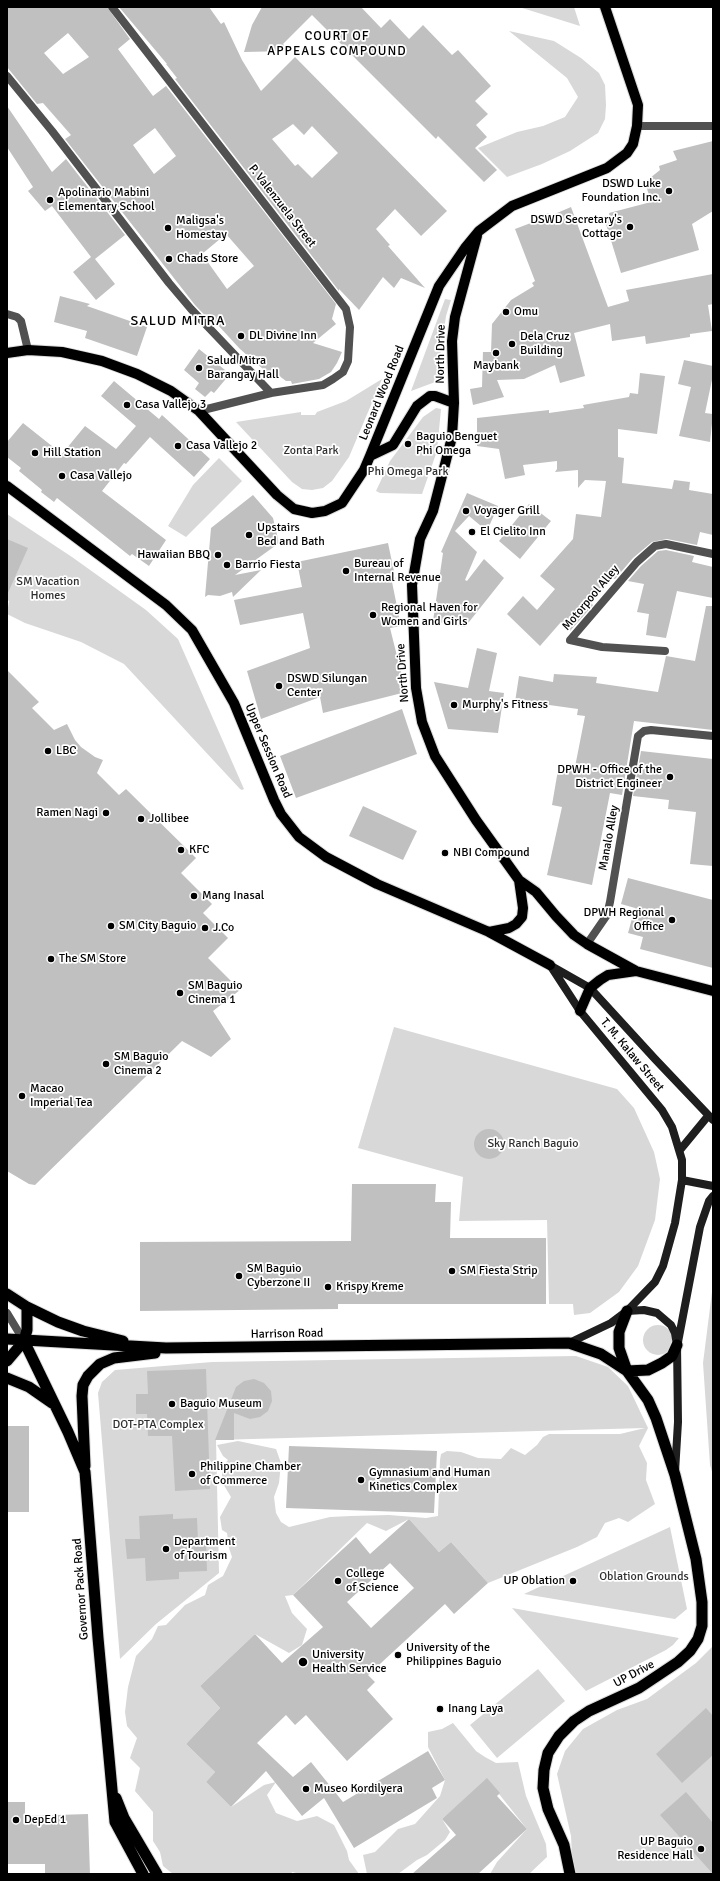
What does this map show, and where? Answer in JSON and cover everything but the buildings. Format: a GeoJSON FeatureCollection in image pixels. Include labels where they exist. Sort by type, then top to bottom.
{"type":"FeatureCollection","features":[{"type":"Feature","properties":{"kind":"highway"},"geometry":{"type":"LineString","coordinates":[[7,1294],[27,1307],[58,1322],[83,1331],[165,1348]]}},
{"type":"Feature","properties":{"kind":"highway"},"geometry":{"type":"LineString","coordinates":[[7,1361],[24,1341],[27,1330],[27,1307]]}},
{"type":"Feature","properties":{"kind":"highway"},"geometry":{"type":"LineString","coordinates":[[627,1311],[619,1332],[619,1348],[627,1372],[648,1370],[662,1364],[672,1356],[677,1344]]}},
{"type":"Feature","properties":{"kind":"highway","name":"Harrison Road"},"geometry":{"type":"LineString","coordinates":[[7,1339],[165,1348],[569,1343]]}},
{"type":"Feature","properties":{"kind":"highway","name":"Governor Pack Road"},"geometry":{"type":"LineString","coordinates":[[24,1341],[85,1472],[115,1822],[143,1874]]}},
{"type":"Feature","properties":{"kind":"highway","name":"UP Drive"},"geometry":{"type":"LineString","coordinates":[[569,1343],[601,1354],[627,1372],[638,1385],[651,1406],[675,1475],[697,1567],[702,1602],[702,1626],[698,1638],[690,1651],[678,1662],[638,1688],[589,1710],[579,1717],[559,1736],[548,1753],[544,1770],[543,1788],[548,1809],[564,1845],[570,1874]]}},
{"type":"Feature","properties":{"kind":"highway"},"geometry":{"type":"LineString","coordinates":[[85,1472],[82,1396],[83,1385],[91,1372],[105,1362],[120,1357],[207,1348]]}},
{"type":"Feature","properties":{"kind":"highway"},"geometry":{"type":"LineString","coordinates":[[7,1378],[36,1391],[56,1408]]}},
{"type":"Feature","properties":{"kind":"highway"},"geometry":{"type":"LineString","coordinates":[[111,1784],[124,1818],[157,1874]]}},
{"type":"Feature","properties":{"kind":"main road","name":"Leonard Wood Road"},"geometry":{"type":"LineString","coordinates":[[7,353],[28,350],[67,353],[118,367],[171,391],[199,411],[278,496],[294,509],[312,513],[325,511],[342,503],[364,470],[439,286],[456,259],[479,231],[512,206],[579,180],[618,161],[627,153],[633,144],[637,126],[638,105],[605,7]]}},
{"type":"Feature","properties":{"kind":"main road","name":"North Drive"},"geometry":{"type":"LineString","coordinates":[[479,231],[462,286],[455,317],[452,341],[454,403],[452,437],[433,511],[420,540],[412,585],[413,632],[418,706],[435,756],[476,820],[519,880],[536,892],[556,916],[587,944]]}},
{"type":"Feature","properties":{"kind":"main road"},"geometry":{"type":"LineString","coordinates":[[439,286],[452,278],[460,282],[462,286]]}},
{"type":"Feature","properties":{"kind":"main road"},"geometry":{"type":"LineString","coordinates":[[370,456],[392,445],[417,406],[430,396],[435,396],[454,403]]}},
{"type":"Feature","properties":{"kind":"main road","name":"Upper Session Road"},"geometry":{"type":"LineString","coordinates":[[7,486],[166,605],[192,630],[234,703],[274,800],[282,814],[299,837],[326,857],[377,884],[489,932],[550,965]]}},
{"type":"Feature","properties":{"kind":"main road"},"geometry":{"type":"LineString","coordinates":[[489,932],[510,928],[522,917],[523,908],[519,880]]}},
{"type":"Feature","properties":{"kind":"main road"},"geometry":{"type":"LineString","coordinates":[[587,944],[636,971],[713,991]]}},
{"type":"Feature","properties":{"kind":"main road","name":"T. M. Kalaw Street"},"geometry":{"type":"LineString","coordinates":[[550,965],[590,988],[711,1118]]}},
{"type":"Feature","properties":{"kind":"main road","name":"T. M. Kalaw Street"},"geometry":{"type":"LineString","coordinates":[[550,965],[580,1011],[662,1110],[672,1127],[680,1150],[682,1180],[675,1223],[663,1266],[655,1282],[627,1311],[611,1322],[569,1343]]}},
{"type":"Feature","properties":{"kind":"main road"},"geometry":{"type":"LineString","coordinates":[[580,1011],[590,988],[608,975],[636,971]]}},
{"type":"Feature","properties":{"kind":"main road"},"geometry":{"type":"LineString","coordinates":[[680,1150],[711,1118]]}},
{"type":"Feature","properties":{"kind":"main road"},"geometry":{"type":"LineString","coordinates":[[682,1180],[713,1186]]}},
{"type":"Feature","properties":{"kind":"main road"},"geometry":{"type":"LineString","coordinates":[[677,1344],[700,1227],[709,1201],[713,1196]]}},
{"type":"Feature","properties":{"kind":"main road"},"geometry":{"type":"LineString","coordinates":[[627,1311],[644,1310],[657,1313],[665,1318],[671,1325],[677,1344]]}},
{"type":"Feature","properties":{"kind":"main road","name":"UP Drive"},"geometry":{"type":"LineString","coordinates":[[675,1475],[678,1422],[677,1344]]}},
{"type":"Feature","properties":{"kind":"street","name":"P. Valenzuela Street"},"geometry":{"type":"LineString","coordinates":[[112,7],[346,309],[351,339],[348,361],[343,372],[323,385],[271,393],[199,411]]}},
{"type":"Feature","properties":{"kind":"street"},"geometry":{"type":"LineString","coordinates":[[7,76],[52,131],[168,283],[191,310],[271,393]]}},
{"type":"Feature","properties":{"kind":"street"},"geometry":{"type":"LineString","coordinates":[[637,126],[713,126]]}},
{"type":"Feature","properties":{"kind":"street"},"geometry":{"type":"LineString","coordinates":[[7,314],[17,317],[21,321],[28,350]]}},
{"type":"Feature","properties":{"kind":"street","name":"Motorpool Alley"},"geometry":{"type":"LineString","coordinates":[[665,651],[602,648],[570,640],[637,562],[655,546],[666,544],[713,554]]}},
{"type":"Feature","properties":{"kind":"street","name":"Manalo Alley"},"geometry":{"type":"LineString","coordinates":[[587,944],[607,915],[638,736],[644,731],[651,730],[713,736]]}},
{"type":"Feature","properties":{"kind":"street","name":"Governor Pack Road"},"geometry":{"type":"LineString","coordinates":[[7,1312],[24,1341]]}},
{"type":"Feature","properties":{"kind":"green space"},"geometry":{"type":"Polygon","coordinates":[[[519,7],[574,7],[580,26],[519,7]]]}},
{"type":"Feature","properties":{"kind":"green space"},"geometry":{"type":"Polygon","coordinates":[[[509,31],[554,41],[581,58],[599,73],[605,85],[606,105],[605,119],[598,133],[570,151],[542,164],[507,177],[478,148],[517,132],[543,126],[565,117],[578,97],[567,78],[509,31]]]}},
{"type":"Feature","properties":{"kind":"green space"},"geometry":{"type":"Polygon","coordinates":[[[445,299],[451,300],[446,316],[439,363],[438,381],[411,391],[445,299]]]}},
{"type":"Feature","properties":{"kind":"green space","name":"Zonta Park"},"geometry":{"type":"Polygon","coordinates":[[[382,379],[349,457],[332,481],[323,488],[312,490],[302,489],[292,482],[236,422],[301,412],[301,415],[315,415],[317,412],[346,401],[382,379]]]}},
{"type":"Feature","properties":{"kind":"green space","name":"Phi Omega Park"},"geometry":{"type":"Polygon","coordinates":[[[436,408],[441,409],[437,451],[422,494],[380,493],[376,491],[390,461],[423,417],[436,408]]]}},
{"type":"Feature","properties":{"kind":"green space"},"geometry":{"type":"Polygon","coordinates":[[[219,458],[242,481],[186,537],[168,526],[193,485],[219,458]]]}},
{"type":"Feature","properties":{"kind":"green space","name":"SM Vacation Homes"},"geometry":{"type":"Polygon","coordinates":[[[7,514],[72,557],[146,610],[178,639],[244,789],[240,789],[124,664],[81,642],[25,623],[7,614],[9,601],[7,600],[7,514]]]}},
{"type":"Feature","properties":{"kind":"green space","name":"Sky Ranch Baguio"},"geometry":{"type":"Polygon","coordinates":[[[394,1027],[617,1089],[634,1108],[654,1152],[660,1179],[655,1220],[638,1266],[619,1292],[590,1313],[574,1315],[573,1304],[549,1304],[547,1220],[459,1221],[463,1177],[358,1148],[394,1027]]]}},
{"type":"Feature","properties":{"kind":"green space"},"geometry":{"type":"Polygon","coordinates":[[[713,1284],[713,1475],[710,1465],[703,1363],[713,1284]]]}},
{"type":"Feature","properties":{"kind":"green space"},"geometry":{"type":"Polygon","coordinates":[[[658,1325],[669,1329],[673,1340],[669,1351],[658,1355],[647,1351],[643,1340],[647,1329],[658,1325]]]}},
{"type":"Feature","properties":{"kind":"green space","name":"DOT-PTA Complex"},"geometry":{"type":"Polygon","coordinates":[[[576,1356],[608,1367],[628,1386],[648,1428],[639,1446],[647,1463],[646,1480],[655,1504],[628,1522],[619,1518],[605,1523],[597,1537],[577,1547],[488,1583],[451,1542],[439,1552],[409,1519],[386,1531],[367,1523],[293,1595],[285,1596],[292,1613],[307,1629],[302,1645],[289,1653],[255,1634],[200,1686],[220,1708],[186,1744],[215,1772],[206,1782],[231,1807],[264,1785],[276,1782],[267,1795],[276,1813],[297,1821],[317,1816],[334,1825],[347,1851],[349,1860],[359,1874],[300,1874],[292,1872],[291,1874],[173,1874],[163,1866],[160,1852],[153,1841],[153,1812],[135,1791],[140,1768],[130,1758],[137,1738],[127,1726],[125,1712],[128,1687],[136,1656],[152,1639],[158,1626],[166,1625],[185,1605],[205,1595],[208,1585],[223,1576],[232,1557],[227,1533],[222,1530],[220,1517],[231,1497],[222,1482],[222,1468],[228,1460],[223,1456],[217,1445],[238,1441],[276,1449],[281,1463],[279,1483],[274,1497],[276,1513],[281,1522],[289,1527],[330,1517],[389,1515],[426,1518],[438,1516],[440,1460],[441,1454],[447,1451],[461,1452],[478,1458],[501,1459],[511,1448],[525,1455],[537,1445],[543,1437],[549,1434],[620,1434],[645,1428],[216,1440],[219,1573],[156,1624],[120,1659],[98,1393],[102,1382],[115,1370],[212,1362],[576,1356]]]}},
{"type":"Feature","properties":{"kind":"green space","name":"Oblation Grounds"},"geometry":{"type":"Polygon","coordinates":[[[670,1527],[687,1609],[675,1619],[524,1594],[670,1527]]]}},
{"type":"Feature","properties":{"kind":"green space"},"geometry":{"type":"Polygon","coordinates":[[[512,1608],[679,1638],[666,1650],[586,1691],[512,1608]]]}},
{"type":"Feature","properties":{"kind":"green space"},"geometry":{"type":"Polygon","coordinates":[[[713,1646],[713,1874],[573,1874],[571,1836],[557,1774],[565,1751],[583,1729],[617,1710],[647,1699],[696,1663],[713,1646]]]}},
{"type":"Feature","properties":{"kind":"green space"},"geometry":{"type":"Polygon","coordinates":[[[538,1669],[565,1701],[497,1758],[470,1725],[538,1669]]]}},
{"type":"Feature","properties":{"kind":"green space"},"geometry":{"type":"Polygon","coordinates":[[[453,1723],[476,1751],[485,1757],[496,1763],[518,1762],[526,1796],[546,1844],[547,1857],[529,1874],[490,1874],[497,1862],[527,1829],[487,1779],[442,1819],[450,1832],[445,1840],[427,1855],[417,1860],[398,1874],[367,1874],[363,1855],[375,1852],[398,1829],[415,1824],[440,1796],[445,1780],[428,1747],[428,1732],[442,1729],[453,1723]]]}},
{"type":"Feature","properties":{"kind":"place","name":"DSWD Luke Foundation Inc."},"geometry":{"type":"Point","coordinates":[669,191]}},
{"type":"Feature","properties":{"kind":"place","name":"Apolinario Mabini Elementary School"},"geometry":{"type":"Point","coordinates":[50,200]}},
{"type":"Feature","properties":{"kind":"place","name":"DSWD Secretary's Cottage"},"geometry":{"type":"Point","coordinates":[630,227]}},
{"type":"Feature","properties":{"kind":"place","name":"Maligsa's Homestay"},"geometry":{"type":"Point","coordinates":[168,228]}},
{"type":"Feature","properties":{"kind":"place","name":"Chads Store"},"geometry":{"type":"Point","coordinates":[169,259]}},
{"type":"Feature","properties":{"kind":"place","name":"Omu"},"geometry":{"type":"Point","coordinates":[506,312]}},
{"type":"Feature","properties":{"kind":"place","name":"DL Divine Inn"},"geometry":{"type":"Point","coordinates":[241,336]}},
{"type":"Feature","properties":{"kind":"place","name":"Dela Cruz Building"},"geometry":{"type":"Point","coordinates":[512,344]}},
{"type":"Feature","properties":{"kind":"place","name":"Maybank"},"geometry":{"type":"Point","coordinates":[496,353]}},
{"type":"Feature","properties":{"kind":"place","name":"Salud Mitra Barangay Hall"},"geometry":{"type":"Point","coordinates":[199,368]}},
{"type":"Feature","properties":{"kind":"place","name":"Casa Vallejo 3"},"geometry":{"type":"Point","coordinates":[127,405]}},
{"type":"Feature","properties":{"kind":"place","name":"Baguio Benguet Phi Omega"},"geometry":{"type":"Point","coordinates":[408,444]}},
{"type":"Feature","properties":{"kind":"place","name":"Casa Vallejo 2"},"geometry":{"type":"Point","coordinates":[178,446]}},
{"type":"Feature","properties":{"kind":"place","name":"Hill Station"},"geometry":{"type":"Point","coordinates":[35,453]}},
{"type":"Feature","properties":{"kind":"place","name":"Casa Vallejo"},"geometry":{"type":"Point","coordinates":[62,476]}},
{"type":"Feature","properties":{"kind":"place","name":"Voyager Grill"},"geometry":{"type":"Point","coordinates":[466,511]}},
{"type":"Feature","properties":{"kind":"place","name":"El Cielito Inn"},"geometry":{"type":"Point","coordinates":[472,532]}},
{"type":"Feature","properties":{"kind":"place","name":"Upstairs Bed and Bath"},"geometry":{"type":"Point","coordinates":[249,535]}},
{"type":"Feature","properties":{"kind":"place","name":"Hawaiian BBQ"},"geometry":{"type":"Point","coordinates":[218,555]}},
{"type":"Feature","properties":{"kind":"place","name":"Barrio Fiesta"},"geometry":{"type":"Point","coordinates":[227,565]}},
{"type":"Feature","properties":{"kind":"place","name":"Bureau of Internal Revenue"},"geometry":{"type":"Point","coordinates":[346,571]}},
{"type":"Feature","properties":{"kind":"place","name":"Regional Haven for Women and Girls"},"geometry":{"type":"Point","coordinates":[373,615]}},
{"type":"Feature","properties":{"kind":"place","name":"DSWD Silungan Center"},"geometry":{"type":"Point","coordinates":[279,686]}},
{"type":"Feature","properties":{"kind":"place","name":"Murphy's Fitness"},"geometry":{"type":"Point","coordinates":[454,705]}},
{"type":"Feature","properties":{"kind":"place","name":"LBC"},"geometry":{"type":"Point","coordinates":[48,751]}},
{"type":"Feature","properties":{"kind":"place","name":"DPWH - Office of the District Engineer"},"geometry":{"type":"Point","coordinates":[670,777]}},
{"type":"Feature","properties":{"kind":"place","name":"Ramen Nagi"},"geometry":{"type":"Point","coordinates":[106,813]}},
{"type":"Feature","properties":{"kind":"place","name":"Jollibee"},"geometry":{"type":"Point","coordinates":[141,819]}},
{"type":"Feature","properties":{"kind":"place","name":"KFC"},"geometry":{"type":"Point","coordinates":[181,850]}},
{"type":"Feature","properties":{"kind":"place","name":"NBI Compound"},"geometry":{"type":"Point","coordinates":[445,853]}},
{"type":"Feature","properties":{"kind":"place","name":"Mang Inasal"},"geometry":{"type":"Point","coordinates":[194,896]}},
{"type":"Feature","properties":{"kind":"place","name":"DPWH Regional Office"},"geometry":{"type":"Point","coordinates":[672,920]}},
{"type":"Feature","properties":{"kind":"place","name":"SM City Baguio"},"geometry":{"type":"Point","coordinates":[111,926]}},
{"type":"Feature","properties":{"kind":"place","name":"J.Co"},"geometry":{"type":"Point","coordinates":[205,928]}},
{"type":"Feature","properties":{"kind":"place","name":"The SM Store"},"geometry":{"type":"Point","coordinates":[51,959]}},
{"type":"Feature","properties":{"kind":"place","name":"SM Baguio Cinema 1"},"geometry":{"type":"Point","coordinates":[180,993]}},
{"type":"Feature","properties":{"kind":"place","name":"SM Baguio Cinema 2"},"geometry":{"type":"Point","coordinates":[106,1064]}},
{"type":"Feature","properties":{"kind":"place","name":"Macao Imperial Tea"},"geometry":{"type":"Point","coordinates":[22,1096]}},
{"type":"Feature","properties":{"kind":"place","name":"SM Fiesta Strip"},"geometry":{"type":"Point","coordinates":[452,1271]}},
{"type":"Feature","properties":{"kind":"place","name":"SM Baguio Cyberzone II"},"geometry":{"type":"Point","coordinates":[239,1276]}},
{"type":"Feature","properties":{"kind":"place","name":"Krispy Kreme"},"geometry":{"type":"Point","coordinates":[328,1287]}},
{"type":"Feature","properties":{"kind":"place","name":"Baguio Museum"},"geometry":{"type":"Point","coordinates":[172,1404]}},
{"type":"Feature","properties":{"kind":"place","name":"Philippine Chamber of Commerce"},"geometry":{"type":"Point","coordinates":[192,1474]}},
{"type":"Feature","properties":{"kind":"place","name":"Gymnasium and Human Kinetics Complex"},"geometry":{"type":"Point","coordinates":[361,1480]}},
{"type":"Feature","properties":{"kind":"place","name":"Department of Tourism"},"geometry":{"type":"Point","coordinates":[166,1549]}},
{"type":"Feature","properties":{"kind":"place","name":"College of Science"},"geometry":{"type":"Point","coordinates":[338,1581]}},
{"type":"Feature","properties":{"kind":"place","name":"UP Oblation"},"geometry":{"type":"Point","coordinates":[573,1581]}},
{"type":"Feature","properties":{"kind":"place","name":"University of the Philippines Baguio"},"geometry":{"type":"Point","coordinates":[398,1655]}},
{"type":"Feature","properties":{"kind":"place","name":"University Health Service"},"geometry":{"type":"Point","coordinates":[303,1662]}},
{"type":"Feature","properties":{"kind":"place","name":"Inang Laya"},"geometry":{"type":"Point","coordinates":[440,1709]}},
{"type":"Feature","properties":{"kind":"place","name":"Museo Kordilyera"},"geometry":{"type":"Point","coordinates":[306,1789]}},
{"type":"Feature","properties":{"kind":"place","name":"DepEd 1"},"geometry":{"type":"Point","coordinates":[16,1820]}},
{"type":"Feature","properties":{"kind":"place","name":"UP Baguio Residence Hall"},"geometry":{"type":"Point","coordinates":[701,1849]}},
{"type":"Feature","properties":{"kind":"district","name":"COURT OF APPEALS COMPOUND"},"geometry":{"type":"Point","coordinates":[337,44]}},
{"type":"Feature","properties":{"kind":"district","name":"SALUD MITRA"},"geometry":{"type":"Point","coordinates":[178,321]}}]}
